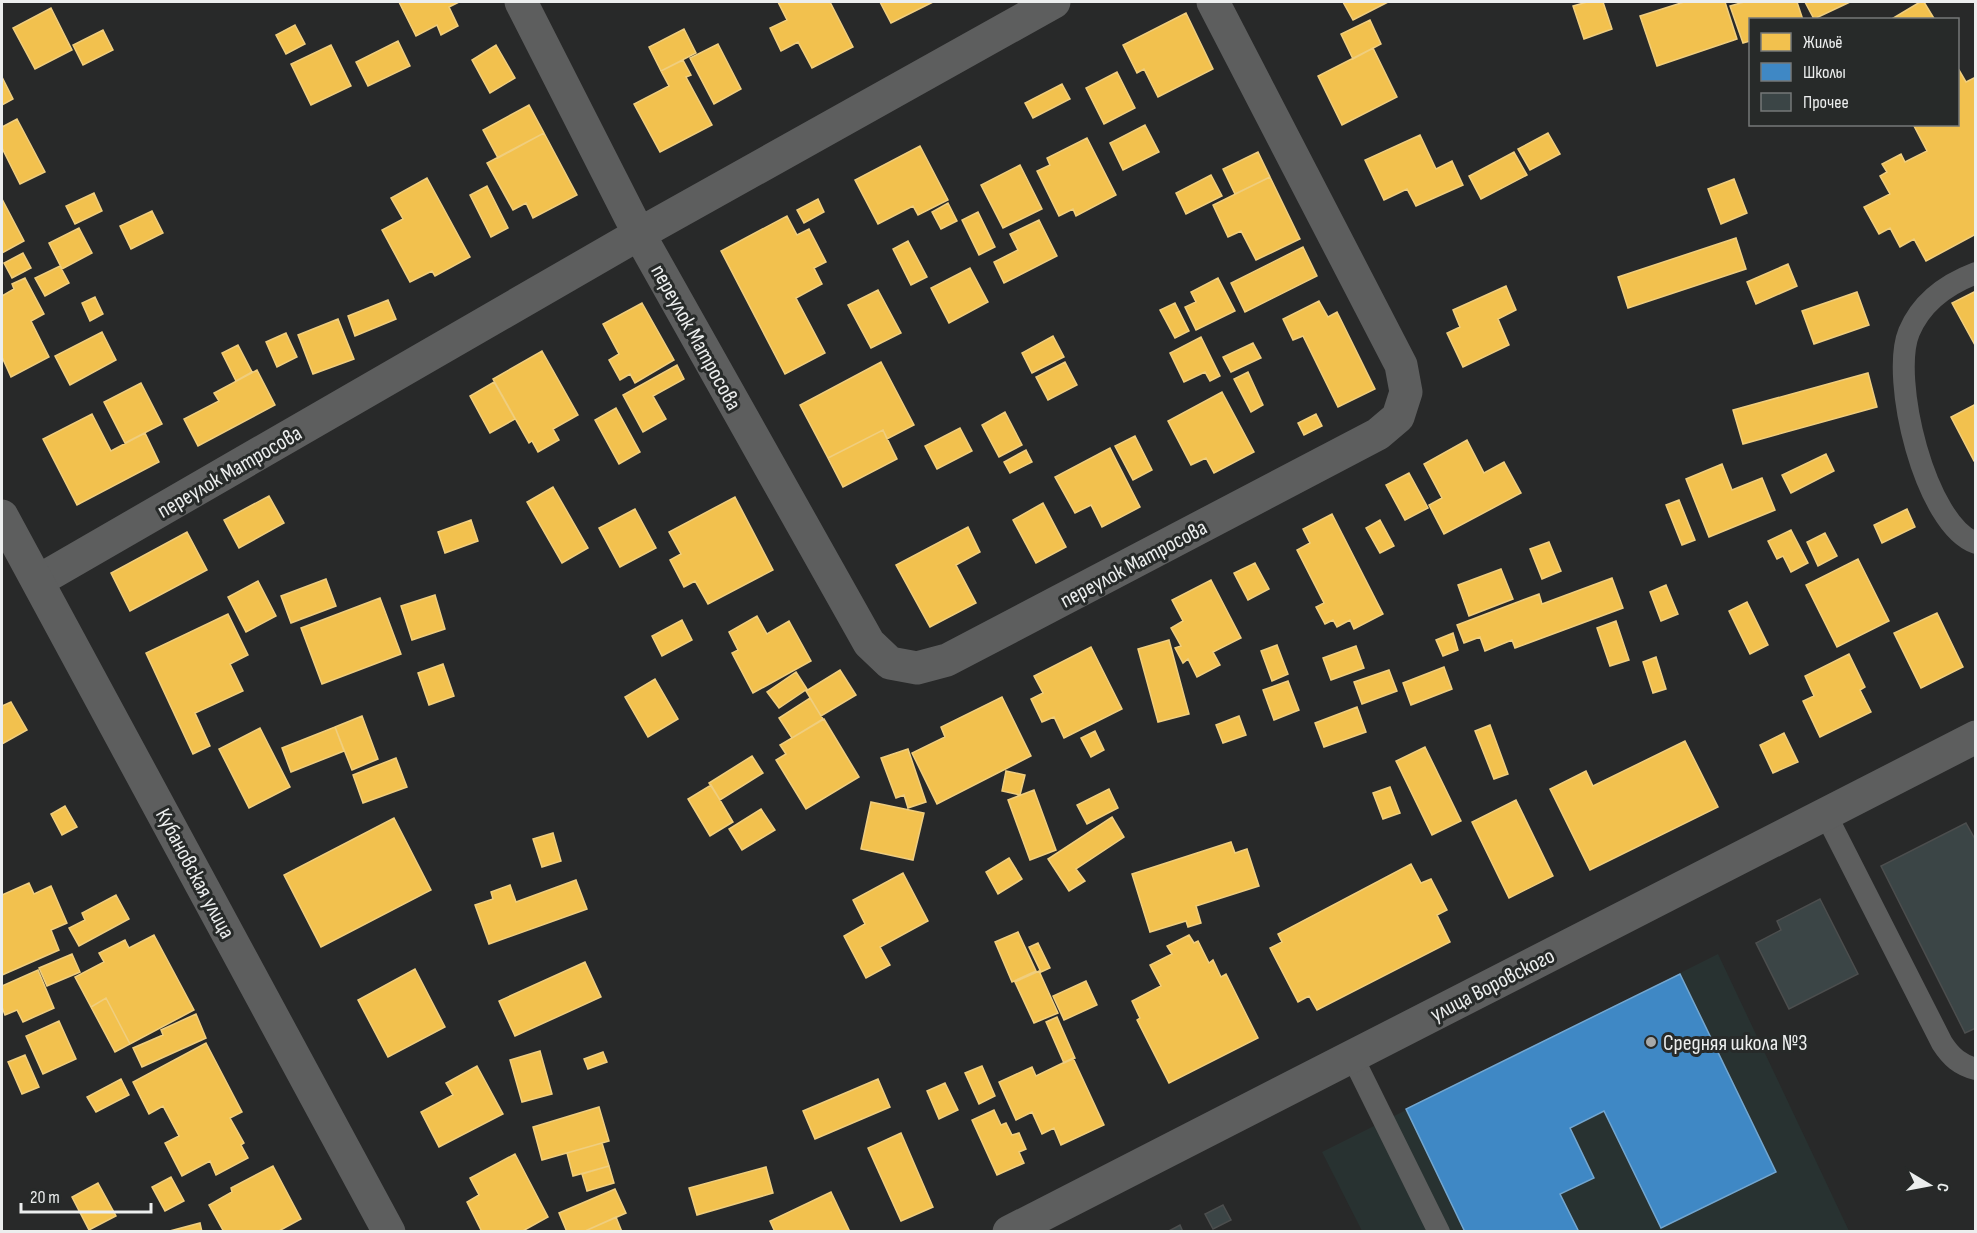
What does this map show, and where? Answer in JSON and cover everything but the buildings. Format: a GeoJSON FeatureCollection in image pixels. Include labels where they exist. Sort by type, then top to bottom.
{"type":"FeatureCollection","features":[{"type":"Feature","properties":{"kind":"street","name":"переулок Матросова"},"geometry":{"type":"LineString","coordinates":[[521,2],[639,234],[869,643],[890,663],[917,668],[947,660],[1378,434],[1398,417],[1406,392],[1401,365],[1213,2]]}},
{"type":"Feature","properties":{"kind":"street","name":"переулок Матросова"},"geometry":{"type":"LineString","coordinates":[[38,581],[639,234],[1054,2]]}},
{"type":"Feature","properties":{"kind":"street","name":"Кубановская улица"},"geometry":{"type":"LineString","coordinates":[[2,516],[389,1232]]}},
{"type":"Feature","properties":{"kind":"street","name":"улица Воровского"},"geometry":{"type":"LineString","coordinates":[[1009,1232],[1976,736]]}},
{"type":"Feature","properties":{"kind":"lane"},"geometry":{"type":"LineString","coordinates":[[1976,273],[1937,294],[1921,310],[1908,333],[1902,360],[1904,385],[1916,447],[1927,482],[1939,508],[1955,529],[1976,543]]}},
{"type":"Feature","properties":{"kind":"lane"},"geometry":{"type":"LineString","coordinates":[[1825,813],[1942,1043],[1951,1056],[1964,1066],[1976,1069]]}},
{"type":"Feature","properties":{"kind":"lane"},"geometry":{"type":"LineString","coordinates":[[1352,1056],[1439,1232]]}},
{"type":"Feature","properties":{"kind":"shaded area","name":"Средняя школа №3"},"geometry":{"type":"Polygon","coordinates":[[[1718,954],[1849,1231],[1362,1231],[1322,1152],[1718,954]]]}},
{"type":"Feature","properties":{"kind":"place","name":"Средняя школа №3"},"geometry":{"type":"Point","coordinates":[1651,1042]}}]}
